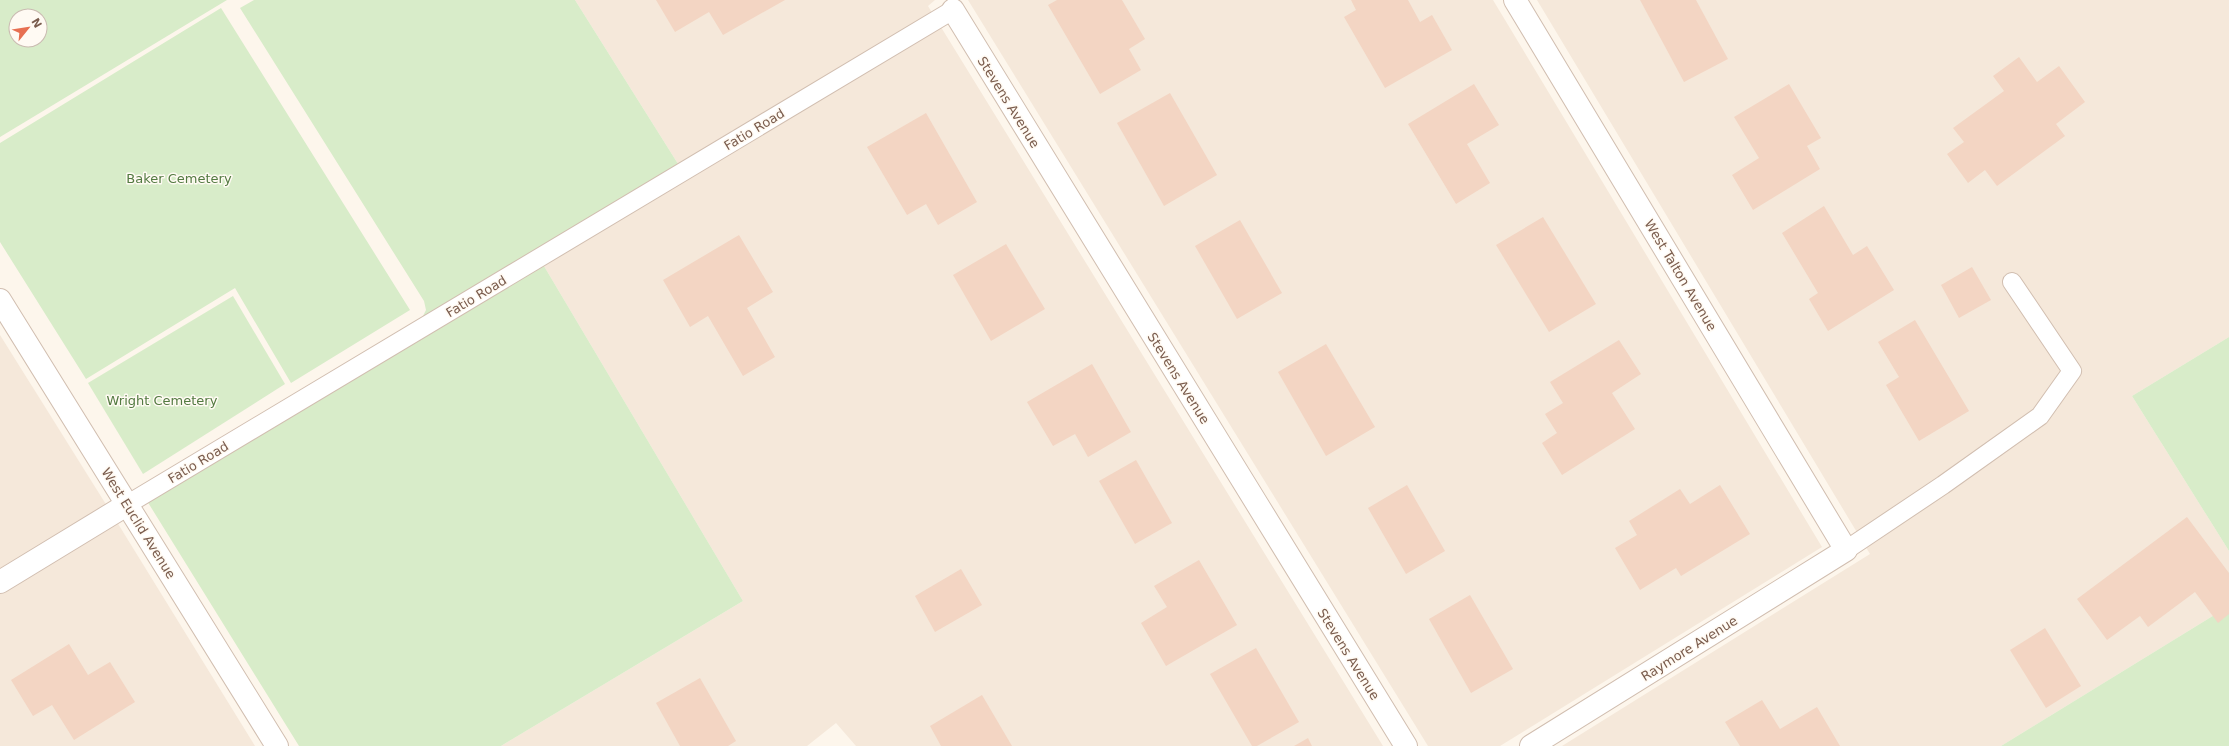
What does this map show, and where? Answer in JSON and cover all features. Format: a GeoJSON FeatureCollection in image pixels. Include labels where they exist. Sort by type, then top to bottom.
{"type":"FeatureCollection","features":[{"type":"Feature","properties":{"kind":"street","name":"West Talton Avenue"},"geometry":{"type":"LineString","coordinates":[[1515,0],[1846,550]]}},
{"type":"Feature","properties":{"kind":"street","name":"Stevens Avenue"},"geometry":{"type":"LineString","coordinates":[[953,10],[1406,746]]}},
{"type":"Feature","properties":{"kind":"street","name":"West Euclid Avenue"},"geometry":{"type":"LineString","coordinates":[[0,300],[277,746]]}},
{"type":"Feature","properties":{"kind":"street","name":"Fatio Road"},"geometry":{"type":"LineString","coordinates":[[0,582],[128,504]]}},
{"type":"Feature","properties":{"kind":"street","name":"Raymore Avenue"},"geometry":{"type":"LineString","coordinates":[[1531,746],[1846,550]]}},
{"type":"Feature","properties":{"kind":"lane","name":"Fatio Road"},"geometry":{"type":"LineString","coordinates":[[128,504],[953,10]]}},
{"type":"Feature","properties":{"kind":"lane"},"geometry":{"type":"LineString","coordinates":[[1846,550],[1943,485],[2040,416],[2072,372],[2012,282]]}},
{"type":"Feature","properties":{"kind":"shaded area"},"geometry":{"type":"Polygon","coordinates":[[[575,0],[935,0],[928,6],[1383,746],[856,746],[836,723],[807,746],[501,746],[743,601],[538,256],[685,175],[575,0]]]}},
{"type":"Feature","properties":{"kind":"shaded area"},"geometry":{"type":"Polygon","coordinates":[[[968,0],[1493,0],[1822,547],[1500,746],[1428,746],[968,0]]]}},
{"type":"Feature","properties":{"kind":"shaded area"},"geometry":{"type":"Polygon","coordinates":[[[1537,0],[2229,0],[2229,337],[2132,396],[2229,551],[2229,606],[2001,746],[1562,746],[1870,554],[1537,0]]]}},
{"type":"Feature","properties":{"kind":"shaded area"},"geometry":{"type":"Polygon","coordinates":[[[0,335],[112,514],[255,746],[0,746],[0,335]]]}},
{"type":"Feature","properties":{"kind":"green space"},"geometry":{"type":"Polygon","coordinates":[[[0,0],[227,0],[0,137],[0,0]]]}},
{"type":"Feature","properties":{"kind":"green space"},"geometry":{"type":"Polygon","coordinates":[[[254,0],[575,0],[685,175],[538,256],[743,601],[501,746],[299,746],[139,488],[422,318],[426,310],[424,301],[240,8],[254,0]]]}},
{"type":"Feature","properties":{"kind":"green space","name":"Baker Cemetery"},"geometry":{"type":"Polygon","coordinates":[[[221,8],[410,310],[291,383],[235,288],[86,379],[0,242],[0,143],[221,8]]]}},
{"type":"Feature","properties":{"kind":"green space","name":"Wright Cemetery"},"geometry":{"type":"Polygon","coordinates":[[[233,296],[285,384],[143,474],[88,383],[233,296]]]}},
{"type":"Feature","properties":{"kind":"green space"},"geometry":{"type":"Polygon","coordinates":[[[2229,337],[2229,551],[2132,396],[2229,337]]]}},
{"type":"Feature","properties":{"kind":"green space"},"geometry":{"type":"Polygon","coordinates":[[[2229,606],[2229,746],[2001,746],[2229,606]]]}},
{"type":"Feature","properties":{"kind":"building"},"geometry":{"type":"Polygon","coordinates":[[[656,0],[785,0],[723,35],[709,12],[675,32],[656,0]]]}},
{"type":"Feature","properties":{"kind":"building"},"geometry":{"type":"Polygon","coordinates":[[[1057,0],[1122,0],[1145,39],[1129,49],[1141,70],[1100,94],[1048,5],[1057,0]]]}},
{"type":"Feature","properties":{"kind":"building"},"geometry":{"type":"Polygon","coordinates":[[[1351,0],[1408,0],[1420,22],[1432,15],[1452,50],[1385,88],[1344,17],[1356,10],[1351,0]]]}},
{"type":"Feature","properties":{"kind":"building"},"geometry":{"type":"Polygon","coordinates":[[[1640,0],[1696,0],[1728,59],[1684,82],[1640,0]]]}},
{"type":"Feature","properties":{"kind":"building"},"geometry":{"type":"Polygon","coordinates":[[[2019,57],[2037,82],[2059,66],[2085,102],[2056,124],[2065,136],[1997,186],[1985,170],[1968,183],[1947,154],[1964,142],[1953,128],[2004,91],[1993,76],[2019,57]]]}},
{"type":"Feature","properties":{"kind":"building"},"geometry":{"type":"Polygon","coordinates":[[[1474,84],[1499,125],[1467,144],[1490,183],[1456,204],[1408,124],[1474,84]]]}},
{"type":"Feature","properties":{"kind":"building"},"geometry":{"type":"Polygon","coordinates":[[[1789,84],[1821,138],[1807,146],[1820,169],[1753,210],[1732,175],[1759,158],[1734,117],[1789,84]]]}},
{"type":"Feature","properties":{"kind":"building"},"geometry":{"type":"Polygon","coordinates":[[[1170,93],[1217,175],[1164,206],[1117,123],[1170,93]]]}},
{"type":"Feature","properties":{"kind":"building"},"geometry":{"type":"Polygon","coordinates":[[[926,113],[977,202],[938,225],[926,204],[907,215],[867,147],[926,113]]]}},
{"type":"Feature","properties":{"kind":"building"},"geometry":{"type":"Polygon","coordinates":[[[1824,206],[1853,255],[1867,246],[1894,290],[1828,331],[1809,299],[1818,293],[1782,233],[1824,206]]]}},
{"type":"Feature","properties":{"kind":"building"},"geometry":{"type":"Polygon","coordinates":[[[1543,217],[1596,304],[1549,332],[1496,245],[1543,217]]]}},
{"type":"Feature","properties":{"kind":"building"},"geometry":{"type":"Polygon","coordinates":[[[1240,220],[1282,293],[1237,319],[1195,246],[1240,220]]]}},
{"type":"Feature","properties":{"kind":"building"},"geometry":{"type":"Polygon","coordinates":[[[739,235],[773,292],[747,308],[775,357],[743,376],[708,316],[690,327],[663,280],[739,235]]]}},
{"type":"Feature","properties":{"kind":"building"},"geometry":{"type":"Polygon","coordinates":[[[1006,244],[1045,309],[991,341],[953,275],[1006,244]]]}},
{"type":"Feature","properties":{"kind":"building"},"geometry":{"type":"Polygon","coordinates":[[[1972,267],[1991,300],[1959,318],[1941,285],[1972,267]]]}},
{"type":"Feature","properties":{"kind":"building"},"geometry":{"type":"Polygon","coordinates":[[[1915,320],[1969,411],[1919,441],[1886,385],[1899,377],[1878,342],[1915,320]]]}},
{"type":"Feature","properties":{"kind":"building"},"geometry":{"type":"Polygon","coordinates":[[[1619,340],[1641,374],[1612,393],[1635,429],[1562,475],[1542,443],[1557,433],[1545,414],[1563,403],[1550,382],[1619,340]]]}},
{"type":"Feature","properties":{"kind":"building"},"geometry":{"type":"Polygon","coordinates":[[[1326,344],[1375,427],[1326,456],[1278,372],[1326,344]]]}},
{"type":"Feature","properties":{"kind":"building"},"geometry":{"type":"Polygon","coordinates":[[[1092,364],[1131,432],[1088,457],[1075,434],[1053,446],[1027,402],[1092,364]]]}},
{"type":"Feature","properties":{"kind":"building"},"geometry":{"type":"Polygon","coordinates":[[[1136,460],[1172,523],[1135,544],[1099,481],[1136,460]]]}},
{"type":"Feature","properties":{"kind":"building"},"geometry":{"type":"Polygon","coordinates":[[[1407,485],[1445,551],[1406,574],[1368,508],[1407,485]]]}},
{"type":"Feature","properties":{"kind":"building"},"geometry":{"type":"Polygon","coordinates":[[[1720,485],[1750,534],[1681,576],[1676,568],[1640,590],[1615,548],[1637,535],[1629,521],[1680,489],[1690,504],[1720,485]]]}},
{"type":"Feature","properties":{"kind":"building"},"geometry":{"type":"Polygon","coordinates":[[[2187,517],[2229,573],[2229,614],[2218,623],[2195,592],[2148,627],[2140,616],[2107,640],[2077,599],[2187,517]]]}},
{"type":"Feature","properties":{"kind":"building"},"geometry":{"type":"Polygon","coordinates":[[[1199,560],[1237,625],[1166,666],[1141,623],[1167,607],[1154,586],[1199,560]]]}},
{"type":"Feature","properties":{"kind":"building"},"geometry":{"type":"Polygon","coordinates":[[[961,569],[982,605],[935,632],[915,596],[961,569]]]}},
{"type":"Feature","properties":{"kind":"building"},"geometry":{"type":"Polygon","coordinates":[[[1470,595],[1513,669],[1471,693],[1429,619],[1470,595]]]}},
{"type":"Feature","properties":{"kind":"building"},"geometry":{"type":"Polygon","coordinates":[[[2045,628],[2081,686],[2046,708],[2010,650],[2045,628]]]}},
{"type":"Feature","properties":{"kind":"building"},"geometry":{"type":"Polygon","coordinates":[[[69,644],[88,675],[110,662],[135,702],[74,740],[52,705],[33,716],[11,680],[69,644]]]}},
{"type":"Feature","properties":{"kind":"building"},"geometry":{"type":"Polygon","coordinates":[[[1256,648],[1299,722],[1257,746],[1252,746],[1210,674],[1256,648]]]}},
{"type":"Feature","properties":{"kind":"building"},"geometry":{"type":"Polygon","coordinates":[[[700,678],[736,741],[728,746],[680,746],[656,703],[700,678]]]}},
{"type":"Feature","properties":{"kind":"building"},"geometry":{"type":"Polygon","coordinates":[[[982,695],[1012,746],[941,746],[930,726],[982,695]]]}},
{"type":"Feature","properties":{"kind":"building"},"geometry":{"type":"Polygon","coordinates":[[[1762,700],[1780,729],[1817,707],[1840,746],[1740,746],[1725,722],[1762,700]]]}},
{"type":"Feature","properties":{"kind":"building"},"geometry":{"type":"Polygon","coordinates":[[[1308,738],[1312,746],[1294,746],[1308,738]]]}}]}
